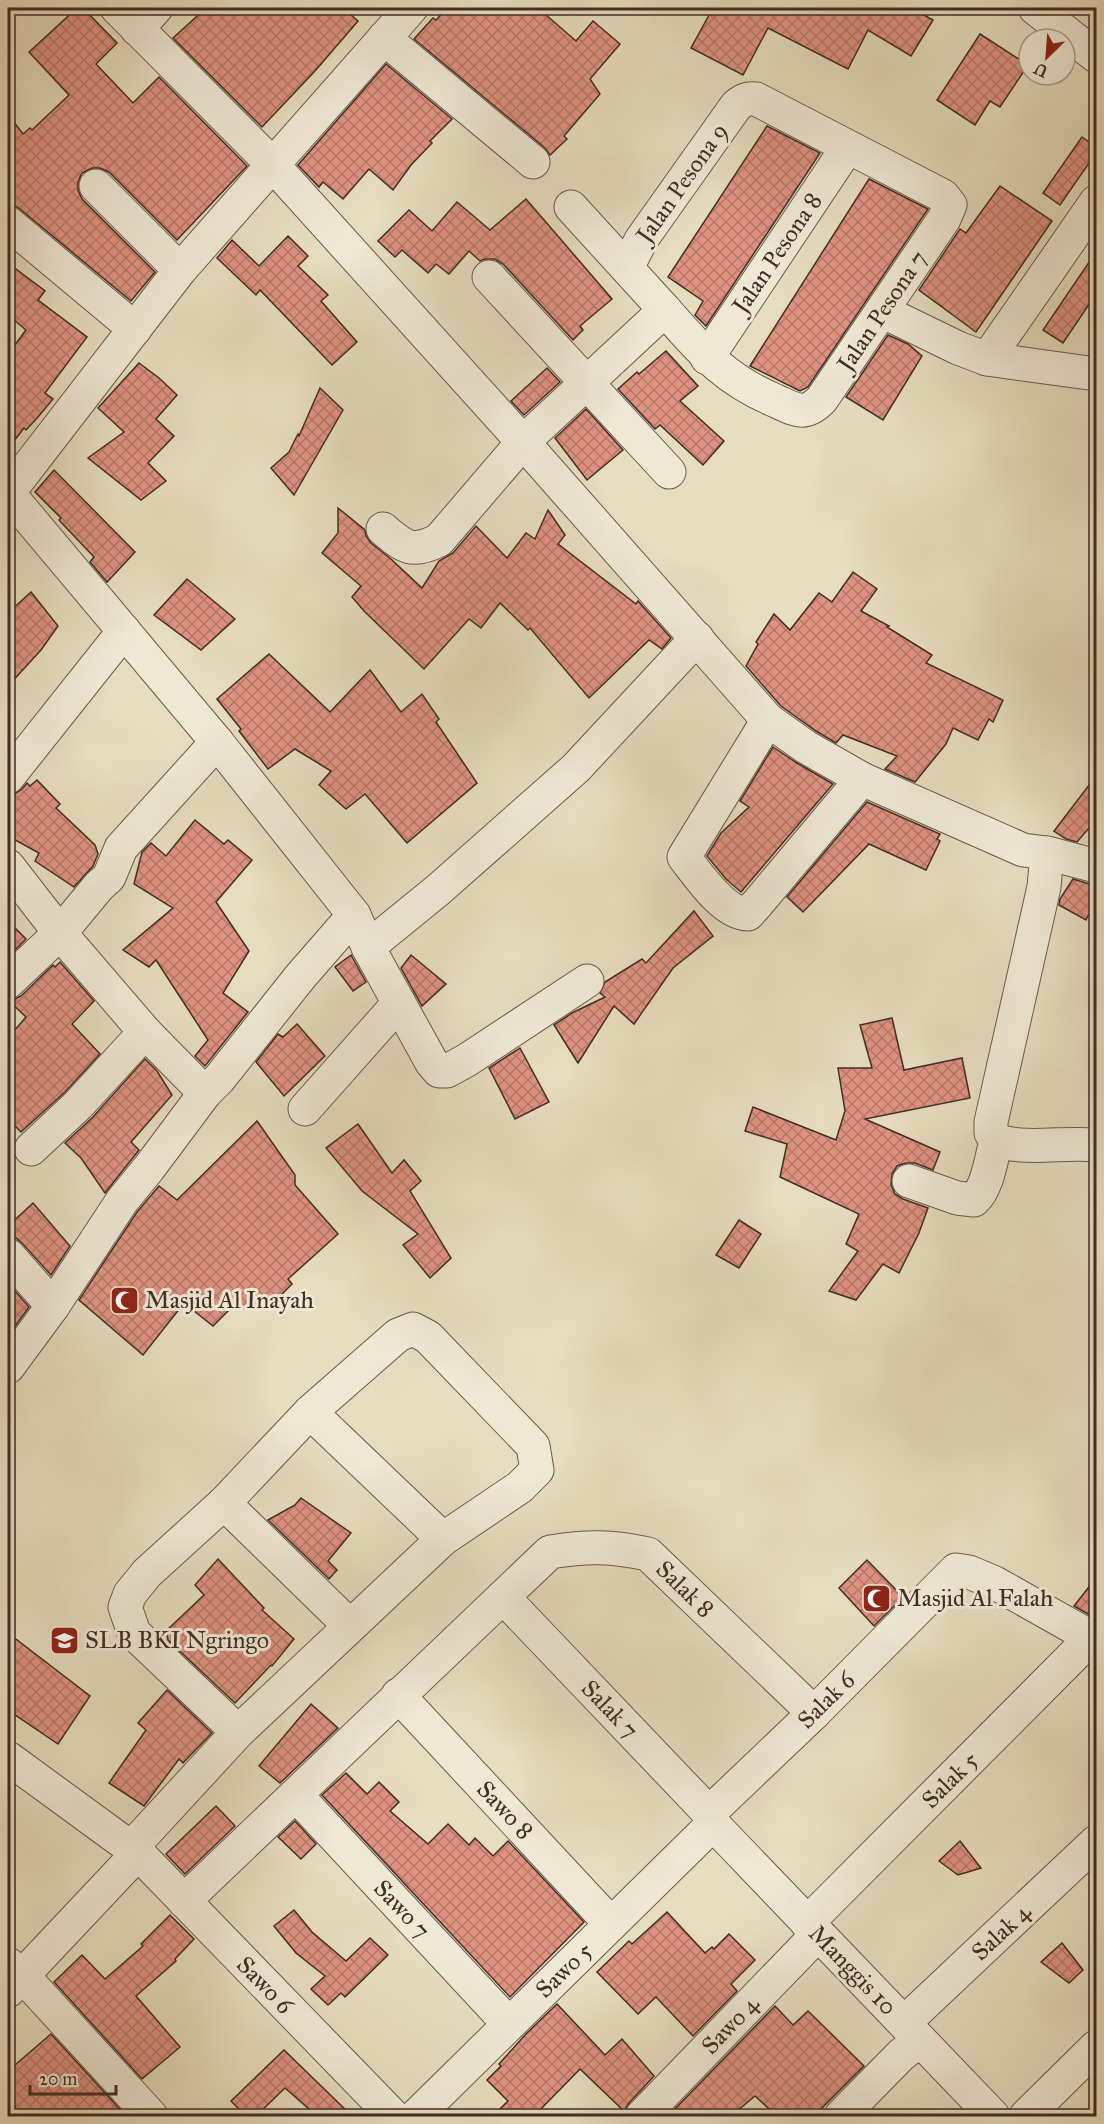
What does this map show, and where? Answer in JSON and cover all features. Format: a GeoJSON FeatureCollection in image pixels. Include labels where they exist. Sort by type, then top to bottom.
{"type":"FeatureCollection","features":[{"type":"Feature","properties":{"kind":"street"},"geometry":{"type":"LineString","coordinates":[[411,8],[180,270],[8,493],[217,742],[354,915],[399,1003],[432,1063],[439,1071],[447,1071],[467,1060],[587,981]]}},
{"type":"Feature","properties":{"kind":"street"},"geometry":{"type":"LineString","coordinates":[[1035,8],[1096,56]]}},
{"type":"Feature","properties":{"kind":"street"},"geometry":{"type":"LineString","coordinates":[[137,15],[523,442],[768,720],[806,747],[862,779],[1023,850],[1047,853],[1096,866]]}},
{"type":"Feature","properties":{"kind":"street"},"geometry":{"type":"LineString","coordinates":[[384,38],[533,162]]}},
{"type":"Feature","properties":{"kind":"street","name":"Jalan Pesona 9"},"geometry":{"type":"LineString","coordinates":[[627,268],[641,240],[742,100],[756,99],[847,148]]}},
{"type":"Feature","properties":{"kind":"street","name":"Jalan Pesona 7"},"geometry":{"type":"LineString","coordinates":[[707,358],[756,393],[797,410],[806,411],[814,407],[822,399],[944,219],[950,205],[943,196],[847,148]]}},
{"type":"Feature","properties":{"kind":"street","name":"Jalan Pesona 8"},"geometry":{"type":"LineString","coordinates":[[707,358],[847,148]]}},
{"type":"Feature","properties":{"kind":"street"},"geometry":{"type":"LineString","coordinates":[[96,186],[180,270]]}},
{"type":"Feature","properties":{"kind":"street"},"geometry":{"type":"LineString","coordinates":[[987,359],[1096,202]]}},
{"type":"Feature","properties":{"kind":"street"},"geometry":{"type":"LineString","coordinates":[[571,207],[707,358]]}},
{"type":"Feature","properties":{"kind":"street"},"geometry":{"type":"LineString","coordinates":[[8,223],[135,329]]}},
{"type":"Feature","properties":{"kind":"street"},"geometry":{"type":"LineString","coordinates":[[489,278],[669,472]]}},
{"type":"Feature","properties":{"kind":"street"},"geometry":{"type":"LineString","coordinates":[[383,530],[407,547],[426,546],[439,540],[523,442],[665,310]]}},
{"type":"Feature","properties":{"kind":"street"},"geometry":{"type":"LineString","coordinates":[[882,311],[958,348],[987,359],[1096,374]]}},
{"type":"Feature","properties":{"kind":"street"},"geometry":{"type":"LineString","coordinates":[[8,777],[124,631]]}},
{"type":"Feature","properties":{"kind":"street"},"geometry":{"type":"LineString","coordinates":[[369,947],[447,883],[576,768],[697,638]]}},
{"type":"Feature","properties":{"kind":"street"},"geometry":{"type":"LineString","coordinates":[[768,720],[684,857],[709,888],[734,911],[748,914],[862,779]]}},
{"type":"Feature","properties":{"kind":"street"},"geometry":{"type":"LineString","coordinates":[[8,982],[60,933],[109,877],[121,848],[217,742]]}},
{"type":"Feature","properties":{"kind":"street"},"geometry":{"type":"LineString","coordinates":[[1047,853],[1044,887],[991,1122],[991,1133],[996,1141],[1009,1144],[1031,1146],[1096,1144]]}},
{"type":"Feature","properties":{"kind":"street"},"geometry":{"type":"LineString","coordinates":[[8,866],[60,933],[145,1032],[205,1093]]}},
{"type":"Feature","properties":{"kind":"street"},"geometry":{"type":"LineString","coordinates":[[8,1367],[53,1306],[122,1201],[205,1093],[354,915]]}},
{"type":"Feature","properties":{"kind":"street"},"geometry":{"type":"LineString","coordinates":[[305,1109],[399,1003]]}},
{"type":"Feature","properties":{"kind":"street"},"geometry":{"type":"LineString","coordinates":[[31,1149],[78,1105],[145,1032]]}},
{"type":"Feature","properties":{"kind":"street"},"geometry":{"type":"LineString","coordinates":[[909,1181],[957,1198],[974,1200],[979,1196],[985,1182],[996,1141]]}},
{"type":"Feature","properties":{"kind":"street"},"geometry":{"type":"LineString","coordinates":[[8,1256],[53,1306]]}},
{"type":"Feature","properties":{"kind":"street"},"geometry":{"type":"LineString","coordinates":[[151,2116],[12,1977],[134,1851],[238,1732],[443,1539],[520,1487],[537,1470],[533,1446],[428,1336],[413,1329],[398,1335],[310,1412],[224,1503],[147,1573],[130,1593],[125,1607],[134,1633],[238,1732]]}},
{"type":"Feature","properties":{"kind":"street"},"geometry":{"type":"LineString","coordinates":[[310,1412],[443,1539]]}},
{"type":"Feature","properties":{"kind":"street"},"geometry":{"type":"LineString","coordinates":[[224,1503],[350,1626]]}},
{"type":"Feature","properties":{"kind":"street","name":"Salak 8"},"geometry":{"type":"LineString","coordinates":[[184,1901],[550,1552],[578,1548],[616,1547],[648,1554],[814,1713]]}},
{"type":"Feature","properties":{"kind":"street","name":"Salak 6"},"geometry":{"type":"LineString","coordinates":[[711,1818],[956,1570],[969,1572],[995,1583],[1095,1638]]}},
{"type":"Feature","properties":{"kind":"street","name":"Salak 7"},"geometry":{"type":"LineString","coordinates":[[503,1597],[711,1818]]}},
{"type":"Feature","properties":{"kind":"street","name":"Salak 5"},"geometry":{"type":"LineString","coordinates":[[813,1929],[1095,1638]]}},
{"type":"Feature","properties":{"kind":"street","name":"Sawo 8"},"geometry":{"type":"LineString","coordinates":[[398,1695],[611,1924]]}},
{"type":"Feature","properties":{"kind":"street","name":"Sawo 6"},"geometry":{"type":"LineString","coordinates":[[8,1758],[134,1851],[393,2116]]}},
{"type":"Feature","properties":{"kind":"street","name":"Sawo 7"},"geometry":{"type":"LineString","coordinates":[[296,1796],[508,2024]]}},
{"type":"Feature","properties":{"kind":"street","name":"Sawo 5"},"geometry":{"type":"LineString","coordinates":[[416,2116],[611,1924],[711,1818]]}},
{"type":"Feature","properties":{"kind":"street","name":"Manggis 10"},"geometry":{"type":"LineString","coordinates":[[711,1818],[813,1929],[993,2116]]}},
{"type":"Feature","properties":{"kind":"street","name":"Salak 4"},"geometry":{"type":"LineString","coordinates":[[841,2116],[902,2055],[913,2031],[1096,1842]]}},
{"type":"Feature","properties":{"kind":"street","name":"Sawo 4"},"geometry":{"type":"LineString","coordinates":[[642,2116],[813,1929]]}},
{"type":"Feature","properties":{"kind":"street"},"geometry":{"type":"LineString","coordinates":[[1026,2116],[1096,2046]]}},
{"type":"Feature","properties":{"kind":"building"},"geometry":{"type":"Polygon","coordinates":[[[77,8],[83,8],[117,43],[96,64],[133,103],[159,77],[247,166],[177,240],[109,172],[100,168],[92,168],[82,173],[78,182],[78,190],[82,199],[155,272],[131,301],[8,201],[8,114],[23,134],[30,128],[32,130],[69,95],[29,52],[77,8]]]}},
{"type":"Feature","properties":{"kind":"building"},"geometry":{"type":"Polygon","coordinates":[[[206,8],[343,8],[358,21],[262,127],[173,38],[206,8]]]}},
{"type":"Feature","properties":{"kind":"building"},"geometry":{"type":"Polygon","coordinates":[[[447,8],[538,8],[576,41],[593,21],[620,44],[590,79],[600,94],[564,136],[567,139],[550,155],[545,148],[414,39],[433,18],[436,20],[447,8]]]}},
{"type":"Feature","properties":{"kind":"building"},"geometry":{"type":"Polygon","coordinates":[[[713,8],[911,8],[933,20],[911,56],[868,30],[848,69],[768,28],[743,75],[691,48],[713,8]]]}},
{"type":"Feature","properties":{"kind":"building"},"geometry":{"type":"Polygon","coordinates":[[[980,34],[1017,58],[1017,82],[1000,107],[990,101],[975,125],[937,100],[980,34]]]}},
{"type":"Feature","properties":{"kind":"building"},"geometry":{"type":"Polygon","coordinates":[[[386,64],[452,119],[430,141],[432,143],[411,165],[393,190],[369,169],[343,199],[323,182],[319,187],[298,165],[386,64]]]}},
{"type":"Feature","properties":{"kind":"building"},"geometry":{"type":"Polygon","coordinates":[[[767,126],[820,153],[706,326],[695,315],[703,301],[668,277],[767,126]]]}},
{"type":"Feature","properties":{"kind":"building"},"geometry":{"type":"Polygon","coordinates":[[[1082,137],[1096,147],[1096,153],[1060,205],[1043,193],[1082,137]]]}},
{"type":"Feature","properties":{"kind":"building"},"geometry":{"type":"Polygon","coordinates":[[[869,179],[928,209],[808,387],[800,391],[750,366],[869,179]]]}},
{"type":"Feature","properties":{"kind":"building"},"geometry":{"type":"Polygon","coordinates":[[[1000,186],[1052,221],[976,332],[919,290],[960,229],[966,233],[1000,186]]]}},
{"type":"Feature","properties":{"kind":"building"},"geometry":{"type":"Polygon","coordinates":[[[526,199],[612,299],[580,326],[583,330],[573,340],[503,264],[495,259],[480,261],[469,251],[449,274],[436,264],[428,273],[402,250],[395,257],[378,241],[409,210],[432,231],[457,202],[490,230],[526,199]]]}},
{"type":"Feature","properties":{"kind":"building"},"geometry":{"type":"Polygon","coordinates":[[[288,236],[308,256],[298,266],[328,295],[321,301],[357,342],[332,365],[260,290],[256,295],[217,258],[232,240],[259,266],[288,236]]]}},
{"type":"Feature","properties":{"kind":"building"},"geometry":{"type":"Polygon","coordinates":[[[1096,252],[1096,294],[1063,343],[1043,330],[1096,252]]]}},
{"type":"Feature","properties":{"kind":"building"},"geometry":{"type":"Polygon","coordinates":[[[8,263],[45,291],[38,300],[87,337],[45,393],[53,399],[26,430],[24,428],[8,449],[8,354],[26,330],[8,315],[8,263]]]}},
{"type":"Feature","properties":{"kind":"building"},"geometry":{"type":"Polygon","coordinates":[[[888,335],[908,344],[922,356],[883,420],[846,397],[888,335]]]}},
{"type":"Feature","properties":{"kind":"building"},"geometry":{"type":"Polygon","coordinates":[[[666,351],[698,386],[680,401],[724,441],[703,465],[660,425],[655,429],[618,389],[666,351]]]}},
{"type":"Feature","properties":{"kind":"building"},"geometry":{"type":"Polygon","coordinates":[[[139,363],[177,395],[156,419],[174,436],[148,463],[166,481],[141,500],[88,458],[124,432],[98,408],[139,363]]]}},
{"type":"Feature","properties":{"kind":"building"},"geometry":{"type":"Polygon","coordinates":[[[547,368],[560,382],[524,415],[511,401],[547,368]]]}},
{"type":"Feature","properties":{"kind":"building"},"geometry":{"type":"Polygon","coordinates":[[[320,388],[343,410],[294,495],[271,468],[289,452],[298,434],[299,436],[320,388]]]}},
{"type":"Feature","properties":{"kind":"building"},"geometry":{"type":"Polygon","coordinates":[[[586,409],[623,450],[587,480],[555,438],[586,409]]]}},
{"type":"Feature","properties":{"kind":"building"},"geometry":{"type":"Polygon","coordinates":[[[54,470],[135,552],[107,582],[90,562],[94,557],[35,492],[54,470]]]}},
{"type":"Feature","properties":{"kind":"building"},"geometry":{"type":"Polygon","coordinates":[[[338,508],[365,530],[371,543],[422,588],[439,561],[453,553],[476,526],[507,558],[526,533],[535,539],[548,510],[565,535],[558,544],[636,604],[638,601],[671,638],[662,649],[649,640],[589,698],[530,628],[528,630],[500,603],[481,628],[469,619],[424,669],[352,597],[361,586],[322,553],[338,533],[338,508]]]}},
{"type":"Feature","properties":{"kind":"building"},"geometry":{"type":"Polygon","coordinates":[[[853,572],[877,589],[861,611],[889,626],[887,627],[932,655],[926,663],[1003,700],[993,722],[989,719],[978,740],[953,728],[946,744],[915,782],[885,769],[897,756],[843,735],[836,743],[816,731],[781,706],[746,666],[758,644],[756,642],[774,614],[790,630],[819,593],[832,602],[853,572]]]}},
{"type":"Feature","properties":{"kind":"building"},"geometry":{"type":"Polygon","coordinates":[[[187,579],[235,619],[201,650],[154,615],[187,579]]]}},
{"type":"Feature","properties":{"kind":"building"},"geometry":{"type":"Polygon","coordinates":[[[31,592],[58,626],[41,650],[8,686],[8,613],[31,592]]]}},
{"type":"Feature","properties":{"kind":"building"},"geometry":{"type":"Polygon","coordinates":[[[269,654],[330,712],[370,670],[401,712],[422,694],[439,719],[436,722],[477,783],[407,843],[365,794],[346,809],[319,785],[331,771],[295,749],[268,769],[217,699],[269,654]]]}},
{"type":"Feature","properties":{"kind":"building"},"geometry":{"type":"Polygon","coordinates":[[[773,747],[833,784],[741,892],[726,879],[707,856],[721,833],[749,807],[740,801],[773,747]]]}},
{"type":"Feature","properties":{"kind":"building"},"geometry":{"type":"Polygon","coordinates":[[[1096,776],[1096,820],[1077,842],[1066,839],[1054,831],[1096,776]]]}},
{"type":"Feature","properties":{"kind":"building"},"geometry":{"type":"Polygon","coordinates":[[[37,780],[60,804],[56,808],[95,845],[98,854],[93,866],[74,887],[35,861],[39,853],[8,836],[8,805],[13,795],[27,783],[30,786],[37,780]]]}},
{"type":"Feature","properties":{"kind":"building"},"geometry":{"type":"Polygon","coordinates":[[[867,802],[940,834],[937,839],[940,841],[926,870],[869,844],[803,912],[787,897],[867,802]]]}},
{"type":"Feature","properties":{"kind":"building"},"geometry":{"type":"Polygon","coordinates":[[[195,820],[224,844],[228,840],[252,860],[216,902],[249,951],[223,993],[248,1012],[205,1066],[195,1056],[208,1040],[156,960],[149,967],[123,950],[173,908],[134,884],[142,852],[151,843],[166,856],[195,820]]]}},
{"type":"Feature","properties":{"kind":"building"},"geometry":{"type":"Polygon","coordinates":[[[1073,879],[1096,886],[1096,899],[1086,920],[1059,905],[1060,899],[1073,879]]]}},
{"type":"Feature","properties":{"kind":"building"},"geometry":{"type":"Polygon","coordinates":[[[694,911],[713,936],[673,968],[634,1024],[614,1006],[578,1063],[554,1025],[572,1013],[605,997],[600,993],[605,982],[642,959],[646,963],[694,911]]]}},
{"type":"Feature","properties":{"kind":"building"},"geometry":{"type":"Polygon","coordinates":[[[8,921],[26,939],[8,957],[8,921]]]}},
{"type":"Feature","properties":{"kind":"building"},"geometry":{"type":"Polygon","coordinates":[[[351,955],[366,982],[353,991],[335,967],[351,955]]]}},
{"type":"Feature","properties":{"kind":"building"},"geometry":{"type":"Polygon","coordinates":[[[411,955],[446,984],[422,1006],[401,968],[411,955]]]}},
{"type":"Feature","properties":{"kind":"building"},"geometry":{"type":"Polygon","coordinates":[[[60,962],[94,1001],[72,1024],[100,1054],[65,1092],[21,1132],[8,1119],[8,1038],[26,1017],[8,1000],[21,996],[53,965],[55,967],[60,962]]]}},
{"type":"Feature","properties":{"kind":"building"},"geometry":{"type":"Polygon","coordinates":[[[892,1018],[904,1070],[962,1058],[970,1098],[865,1119],[940,1152],[933,1170],[915,1163],[906,1163],[897,1166],[892,1174],[891,1185],[895,1194],[928,1208],[919,1233],[899,1273],[883,1264],[856,1300],[829,1291],[858,1251],[846,1244],[859,1214],[780,1177],[787,1144],[745,1131],[753,1107],[836,1140],[845,1111],[838,1068],[872,1068],[860,1025],[892,1018]]]}},
{"type":"Feature","properties":{"kind":"building"},"geometry":{"type":"Polygon","coordinates":[[[297,1024],[325,1056],[284,1096],[256,1062],[278,1034],[283,1037],[297,1024]]]}},
{"type":"Feature","properties":{"kind":"building"},"geometry":{"type":"Polygon","coordinates":[[[520,1048],[549,1102],[515,1119],[489,1068],[520,1048]]]}},
{"type":"Feature","properties":{"kind":"building"},"geometry":{"type":"Polygon","coordinates":[[[145,1059],[157,1071],[172,1095],[131,1142],[139,1150],[105,1193],[81,1158],[65,1143],[92,1118],[145,1059]]]}},
{"type":"Feature","properties":{"kind":"building"},"geometry":{"type":"Polygon","coordinates":[[[257,1121],[295,1175],[295,1185],[338,1234],[288,1279],[292,1284],[271,1305],[245,1309],[237,1302],[213,1326],[184,1303],[143,1355],[79,1300],[137,1212],[159,1186],[177,1200],[257,1121]]]}},
{"type":"Feature","properties":{"kind":"building"},"geometry":{"type":"Polygon","coordinates":[[[358,1124],[392,1173],[404,1160],[421,1181],[410,1191],[451,1258],[430,1278],[403,1245],[418,1234],[362,1191],[326,1148],[358,1124]]]}},
{"type":"Feature","properties":{"kind":"building"},"geometry":{"type":"Polygon","coordinates":[[[33,1203],[70,1246],[51,1275],[22,1243],[15,1237],[8,1237],[8,1226],[33,1203]]]}},
{"type":"Feature","properties":{"kind":"building"},"geometry":{"type":"Polygon","coordinates":[[[739,1220],[761,1234],[739,1268],[716,1255],[739,1220]]]}},
{"type":"Feature","properties":{"kind":"building"},"geometry":{"type":"Polygon","coordinates":[[[8,1283],[29,1307],[8,1336],[8,1283]]]}},
{"type":"Feature","properties":{"kind":"building"},"geometry":{"type":"Polygon","coordinates":[[[301,1498],[351,1533],[328,1561],[337,1570],[329,1579],[268,1520],[295,1505],[301,1498]]]}},
{"type":"Feature","properties":{"kind":"building"},"geometry":{"type":"Polygon","coordinates":[[[218,1559],[264,1608],[262,1610],[294,1639],[272,1666],[235,1703],[168,1640],[166,1631],[204,1595],[195,1585],[218,1559]]]}},
{"type":"Feature","properties":{"kind":"building","name":"Masjid Al Falah"},"geometry":{"type":"Polygon","coordinates":[[[867,1560],[903,1597],[874,1626],[839,1588],[867,1560]]]}},
{"type":"Feature","properties":{"kind":"building"},"geometry":{"type":"Polygon","coordinates":[[[1096,1578],[1096,1618],[1095,1618],[1074,1606],[1096,1578]]]}},
{"type":"Feature","properties":{"kind":"building"},"geometry":{"type":"Polygon","coordinates":[[[8,1633],[90,1696],[58,1744],[8,1710],[8,1633]]]}},
{"type":"Feature","properties":{"kind":"building"},"geometry":{"type":"Polygon","coordinates":[[[167,1690],[212,1733],[183,1763],[179,1759],[144,1806],[109,1783],[146,1730],[138,1723],[167,1690]]]}},
{"type":"Feature","properties":{"kind":"building"},"geometry":{"type":"Polygon","coordinates":[[[311,1704],[338,1728],[280,1783],[259,1766],[311,1704]]]}},
{"type":"Feature","properties":{"kind":"building"},"geometry":{"type":"Polygon","coordinates":[[[346,1773],[367,1794],[379,1782],[399,1802],[390,1811],[428,1844],[448,1824],[469,1845],[475,1838],[493,1856],[508,1841],[584,1922],[510,1997],[322,1795],[346,1773]]]}},
{"type":"Feature","properties":{"kind":"building"},"geometry":{"type":"Polygon","coordinates":[[[216,1806],[235,1826],[185,1874],[166,1854],[216,1806]]]}},
{"type":"Feature","properties":{"kind":"building"},"geometry":{"type":"Polygon","coordinates":[[[295,1821],[316,1844],[301,1859],[278,1837],[295,1821]]]}},
{"type":"Feature","properties":{"kind":"building"},"geometry":{"type":"Polygon","coordinates":[[[960,1841],[981,1868],[958,1875],[939,1861],[960,1841]]]}},
{"type":"Feature","properties":{"kind":"building"},"geometry":{"type":"Polygon","coordinates":[[[294,1910],[312,1932],[346,1961],[370,1938],[388,1955],[345,1997],[341,1993],[328,2005],[311,1989],[325,1976],[296,1953],[274,1926],[294,1910]]]}},
{"type":"Feature","properties":{"kind":"building"},"geometry":{"type":"Polygon","coordinates":[[[667,1912],[705,1953],[712,1947],[714,1949],[729,1934],[755,1960],[731,1984],[737,1991],[693,2036],[656,1997],[638,2014],[597,1972],[629,1941],[632,1944],[667,1912]]]}},
{"type":"Feature","properties":{"kind":"building"},"geometry":{"type":"Polygon","coordinates":[[[170,1915],[194,1939],[175,1959],[176,1961],[136,1996],[180,2047],[142,2079],[54,1982],[82,1955],[105,1979],[143,1946],[141,1944],[170,1915]]]}},
{"type":"Feature","properties":{"kind":"building"},"geometry":{"type":"Polygon","coordinates":[[[1062,1943],[1083,1970],[1069,1983],[1041,1962],[1062,1943]]]}},
{"type":"Feature","properties":{"kind":"building"},"geometry":{"type":"Polygon","coordinates":[[[557,2004],[605,2055],[622,2039],[654,2076],[624,2111],[580,2069],[534,2116],[493,2116],[508,2101],[487,2080],[526,2034],[557,2004]]]}},
{"type":"Feature","properties":{"kind":"building"},"geometry":{"type":"Polygon","coordinates":[[[775,2006],[793,2025],[808,2011],[864,2066],[814,2116],[777,2116],[755,2096],[731,2116],[668,2116],[775,2006]]]}},
{"type":"Feature","properties":{"kind":"building"},"geometry":{"type":"Polygon","coordinates":[[[51,2034],[126,2116],[8,2116],[8,2071],[51,2034]]]}},
{"type":"Feature","properties":{"kind":"building"},"geometry":{"type":"Polygon","coordinates":[[[284,2050],[352,2116],[317,2116],[285,2088],[256,2116],[246,2116],[231,2101],[284,2050]]]}},
{"type":"Feature","properties":{"kind":"place","name":"Masjid Al Inayah"},"geometry":{"type":"Point","coordinates":[124,1300]}},
{"type":"Feature","properties":{"kind":"place","name":"Masjid Al Falah"},"geometry":{"type":"Point","coordinates":[876,1598]}},
{"type":"Feature","properties":{"kind":"place","name":"SLB BKI Ngringo"},"geometry":{"type":"Point","coordinates":[64,1640]}}]}
